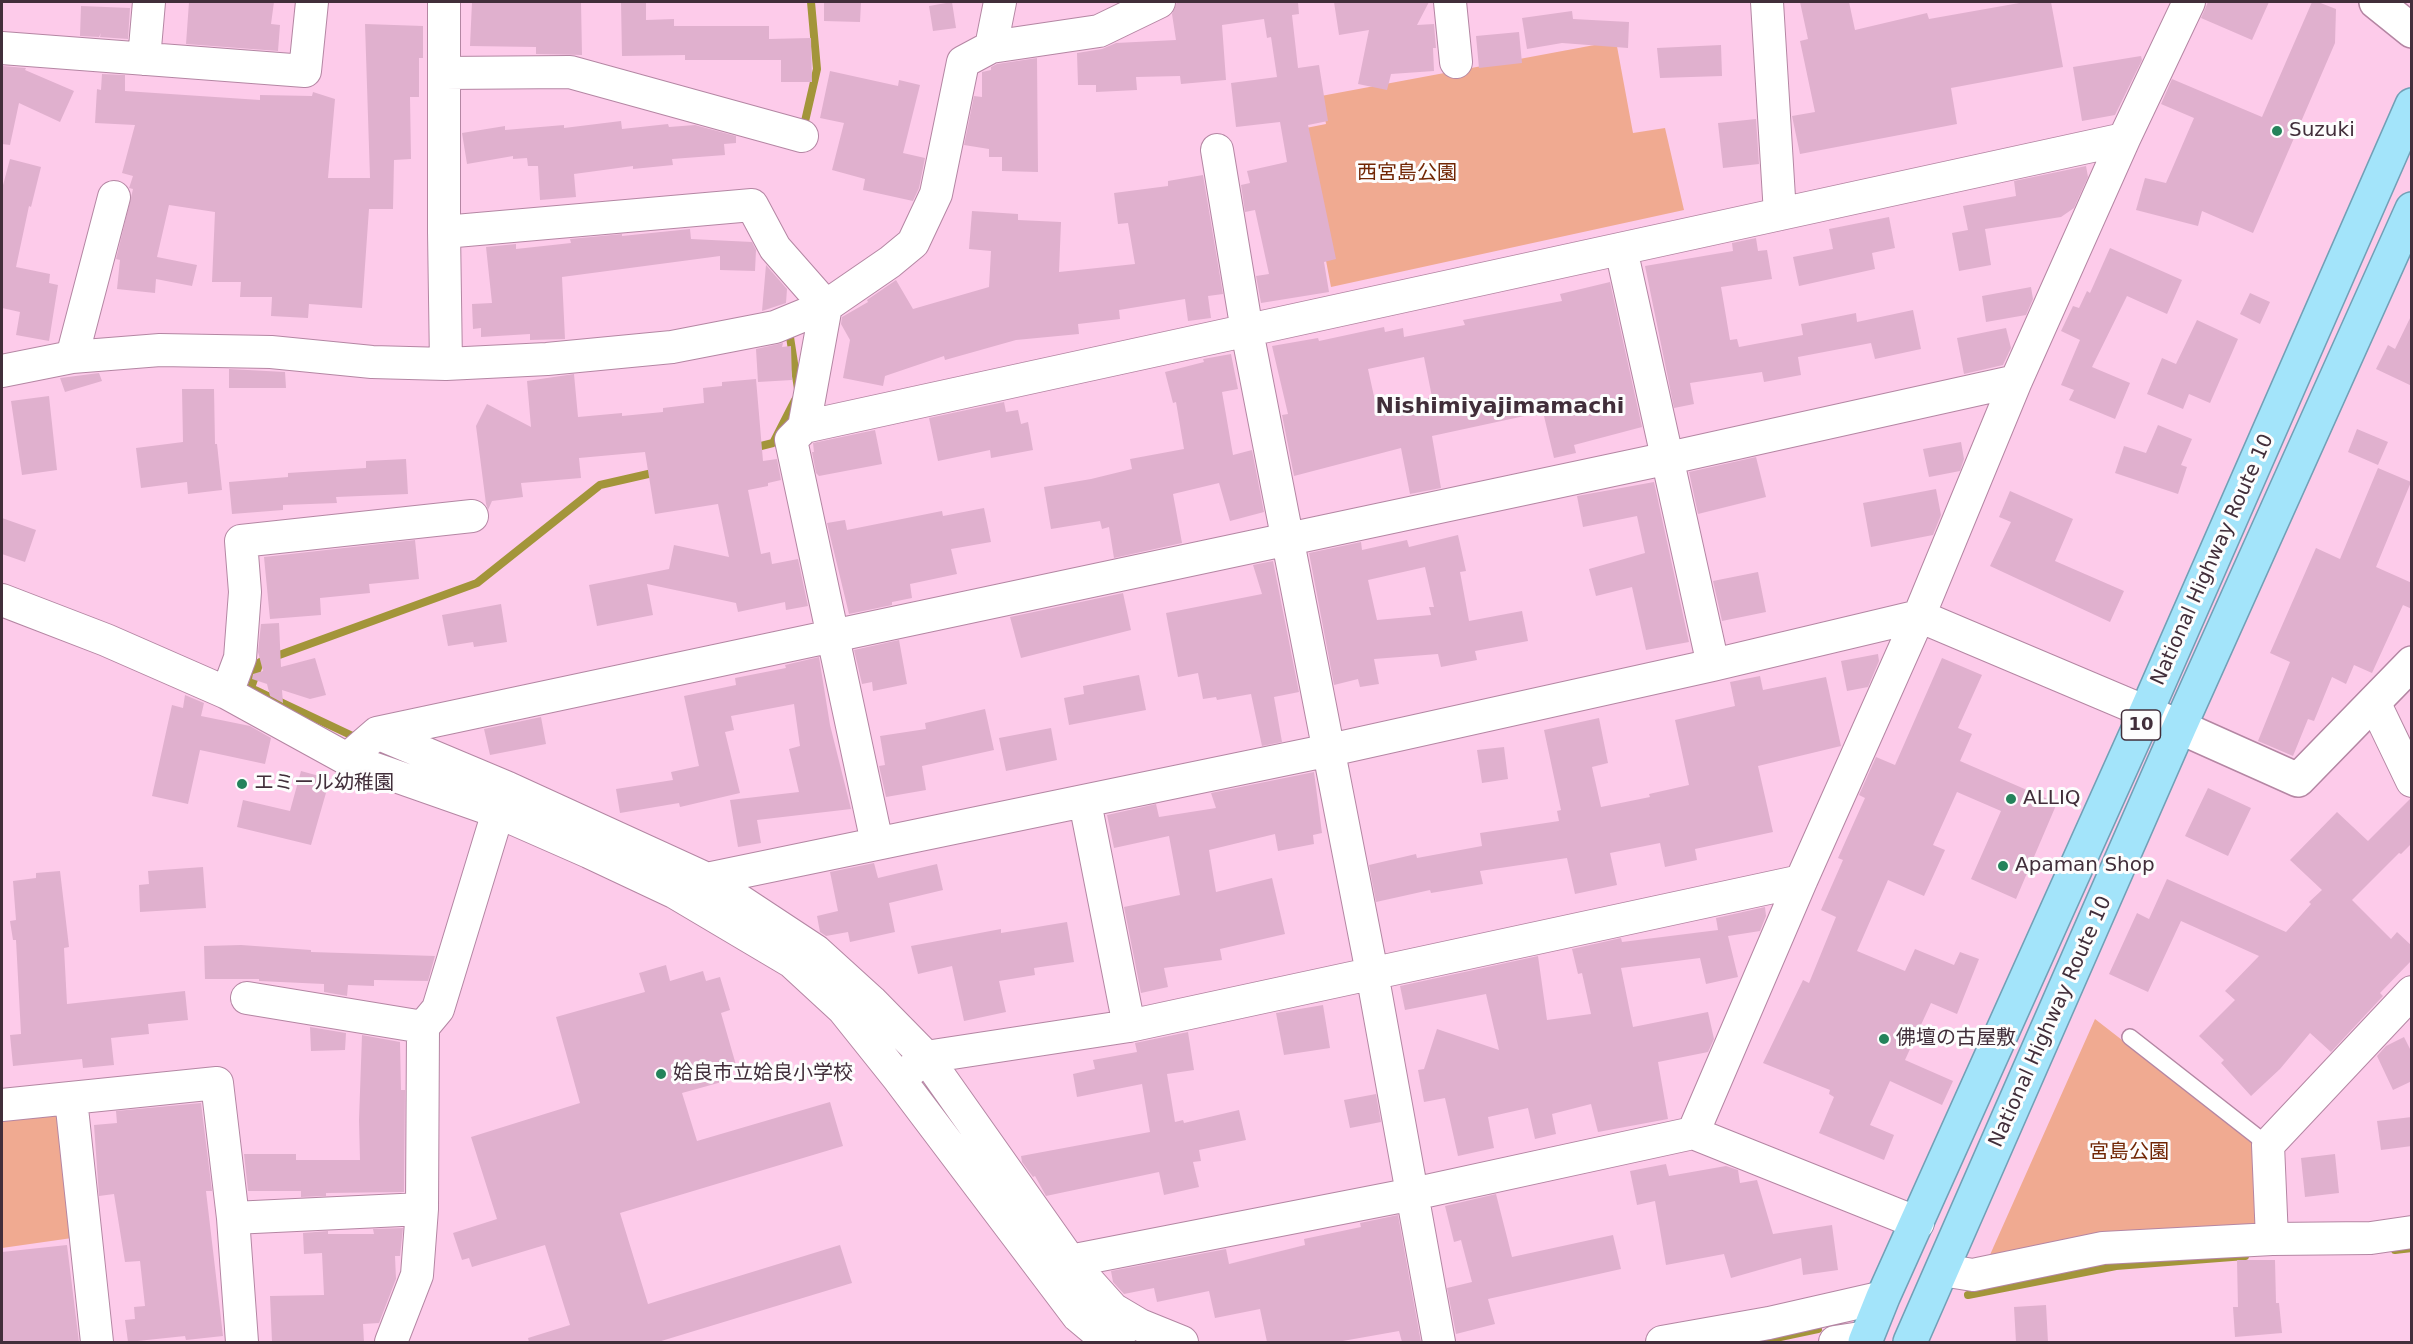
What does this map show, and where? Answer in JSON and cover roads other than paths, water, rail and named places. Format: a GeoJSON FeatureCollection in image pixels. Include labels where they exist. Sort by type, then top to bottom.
{"type":"FeatureCollection","features":[{"type":"Feature","properties":{"kind":"highway","name":"National Highway Route 10"},"geometry":{"type":"LineString","coordinates":[[1866,1340],[1883,1297],[2146,712],[2412,105]]}},
{"type":"Feature","properties":{"kind":"highway","name":"National Highway Route 10"},"geometry":{"type":"LineString","coordinates":[[1910,1342],[2180,726],[2412,209]]}},
{"type":"Feature","properties":{"kind":"street"},"geometry":{"type":"LineString","coordinates":[[144,58],[149,2]]}},
{"type":"Feature","properties":{"kind":"street"},"geometry":{"type":"LineString","coordinates":[[2,48],[305,71],[312,2]]}},
{"type":"Feature","properties":{"kind":"street"},"geometry":{"type":"LineString","coordinates":[[444,2],[446,364]]}},
{"type":"Feature","properties":{"kind":"street"},"geometry":{"type":"LineString","coordinates":[[991,47],[1000,2]]}},
{"type":"Feature","properties":{"kind":"street"},"geometry":{"type":"LineString","coordinates":[[2,371],[72,357],[160,350],[271,352],[372,362],[446,364],[547,359],[672,347],[775,327],[826,306],[890,262],[913,243],[936,194],[963,62],[991,47],[1099,31],[1159,2]]}},
{"type":"Feature","properties":{"kind":"street"},"geometry":{"type":"LineString","coordinates":[[1449,2],[1456,62]]}},
{"type":"Feature","properties":{"kind":"street"},"geometry":{"type":"LineString","coordinates":[[1767,2],[1780,213]]}},
{"type":"Feature","properties":{"kind":"street"},"geometry":{"type":"LineString","coordinates":[[1693,1133],[1801,881],[1919,616],[2016,381],[2124,140],[2189,2]]}},
{"type":"Feature","properties":{"kind":"street"},"geometry":{"type":"LineString","coordinates":[[2376,2],[2412,31]]}},
{"type":"Feature","properties":{"kind":"street"},"geometry":{"type":"LineString","coordinates":[[444,73],[570,72],[802,136]]}},
{"type":"Feature","properties":{"kind":"street"},"geometry":{"type":"LineString","coordinates":[[877,843],[791,440],[804,427],[2124,140]]}},
{"type":"Feature","properties":{"kind":"street"},"geometry":{"type":"LineString","coordinates":[[1217,150],[1247,331],[1330,750],[1439,1342]]}},
{"type":"Feature","properties":{"kind":"street"},"geometry":{"type":"LineString","coordinates":[[72,357],[114,197]]}},
{"type":"Feature","properties":{"kind":"street"},"geometry":{"type":"LineString","coordinates":[[444,232],[752,204],[775,248],[826,306]]}},
{"type":"Feature","properties":{"kind":"street"},"geometry":{"type":"LineString","coordinates":[[1622,249],[1713,665]]}},
{"type":"Feature","properties":{"kind":"street"},"geometry":{"type":"LineString","coordinates":[[804,427],[826,306]]}},
{"type":"Feature","properties":{"kind":"street"},"geometry":{"type":"LineString","coordinates":[[347,759],[377,733],[1669,458],[2016,381]]}},
{"type":"Feature","properties":{"kind":"street"},"geometry":{"type":"LineString","coordinates":[[227,693],[240,658],[245,592],[241,541],[472,516]]}},
{"type":"Feature","properties":{"kind":"street"},"geometry":{"type":"LineString","coordinates":[[2,600],[106,640],[227,693],[347,759],[498,812],[674,892],[792,962],[843,1009],[899,1079],[1078,1316],[1102,1336],[1119,1342]]}},
{"type":"Feature","properties":{"kind":"street"},"geometry":{"type":"LineString","coordinates":[[706,879],[1330,750],[1713,665],[1919,616],[2180,726],[2298,780],[2412,663]]}},
{"type":"Feature","properties":{"kind":"street"},"geometry":{"type":"LineString","coordinates":[[2374,702],[2404,769],[2412,781]]}},
{"type":"Feature","properties":{"kind":"street"},"geometry":{"type":"LineString","coordinates":[[377,733],[508,788],[706,879],[816,951],[926,1057],[1070,1261],[1113,1309],[1140,1325],[1182,1342]]}},
{"type":"Feature","properties":{"kind":"street"},"geometry":{"type":"LineString","coordinates":[[1085,802],[1129,1026]]}},
{"type":"Feature","properties":{"kind":"street"},"geometry":{"type":"LineString","coordinates":[[391,1342],[417,1275],[422,1209],[423,1027],[438,1009],[498,812]]}},
{"type":"Feature","properties":{"kind":"street"},"geometry":{"type":"LineString","coordinates":[[899,1079],[926,1057],[1129,1026],[1801,881]]}},
{"type":"Feature","properties":{"kind":"street"},"geometry":{"type":"LineString","coordinates":[[2272,1239],[2268,1145],[2412,992]]}},
{"type":"Feature","properties":{"kind":"street"},"geometry":{"type":"LineString","coordinates":[[247,998],[423,1027]]}},
{"type":"Feature","properties":{"kind":"street"},"geometry":{"type":"LineString","coordinates":[[2,1106],[217,1083],[233,1218],[242,1342]]}},
{"type":"Feature","properties":{"kind":"street"},"geometry":{"type":"LineString","coordinates":[[70,1099],[97,1342]]}},
{"type":"Feature","properties":{"kind":"street"},"geometry":{"type":"LineString","coordinates":[[1070,1261],[1413,1194],[1693,1133],[1918,1223]]}},
{"type":"Feature","properties":{"kind":"street"},"geometry":{"type":"LineString","coordinates":[[233,1218],[422,1209]]}},
{"type":"Feature","properties":{"kind":"street"},"geometry":{"type":"LineString","coordinates":[[1942,1270],[1973,1275],[2103,1248],[2272,1239],[2371,1238],[2412,1232]]}},
{"type":"Feature","properties":{"kind":"street"},"geometry":{"type":"LineString","coordinates":[[1662,1342],[1769,1323],[1883,1297]]}},
{"type":"Feature","properties":{"kind":"street"},"geometry":{"type":"LineString","coordinates":[[1835,1342],[1866,1340]]}},
{"type":"Feature","properties":{"kind":"lane"},"geometry":{"type":"LineString","coordinates":[[2130,1037],[2268,1145]]}},
{"type":"Feature","properties":{"kind":"waterway"},"geometry":{"type":"LineString","coordinates":[[803,130],[817,69],[811,2]]}},
{"type":"Feature","properties":{"kind":"waterway"},"geometry":{"type":"LineString","coordinates":[[790,337],[798,389]]}},
{"type":"Feature","properties":{"kind":"waterway"},"geometry":{"type":"LineString","coordinates":[[753,448],[773,443],[795,400]]}},
{"type":"Feature","properties":{"kind":"waterway"},"geometry":{"type":"LineString","coordinates":[[359,739],[251,688],[260,662],[477,583],[600,485],[657,472]]}},
{"type":"Feature","properties":{"kind":"waterway"},"geometry":{"type":"LineString","coordinates":[[2395,1250],[2412,1248]]}},
{"type":"Feature","properties":{"kind":"waterway"},"geometry":{"type":"LineString","coordinates":[[1968,1295],[2116,1266],[2245,1256]]}},
{"type":"Feature","properties":{"kind":"waterway"},"geometry":{"type":"LineString","coordinates":[[1757,1342],[1818,1329]]}},
{"type":"Feature","properties":{"kind":"place","name":"Suzuki"},"geometry":{"type":"Point","coordinates":[2277,131]}},
{"type":"Feature","properties":{"kind":"place","name":"エミール幼稚園"},"geometry":{"type":"Point","coordinates":[242,784]}},
{"type":"Feature","properties":{"kind":"place","name":"ALLIQ"},"geometry":{"type":"Point","coordinates":[2011,799]}},
{"type":"Feature","properties":{"kind":"place","name":"Apaman Shop"},"geometry":{"type":"Point","coordinates":[2003,866]}},
{"type":"Feature","properties":{"kind":"place","name":"佛壇の古屋敷"},"geometry":{"type":"Point","coordinates":[1884,1039]}},
{"type":"Feature","properties":{"kind":"place","name":"姶良市立姶良小学校"},"geometry":{"type":"Point","coordinates":[661,1074]}},
{"type":"Feature","properties":{"kind":"district","name":"Nishimiyajimamachi"},"geometry":{"type":"Point","coordinates":[1500,407]}},
{"type":"Feature","properties":{"kind":"park label","name":"西宮島公園"},"geometry":{"type":"Point","coordinates":[1407,174]}},
{"type":"Feature","properties":{"kind":"park label","name":"宮島公園"},"geometry":{"type":"Point","coordinates":[2129,1153]}}]}
